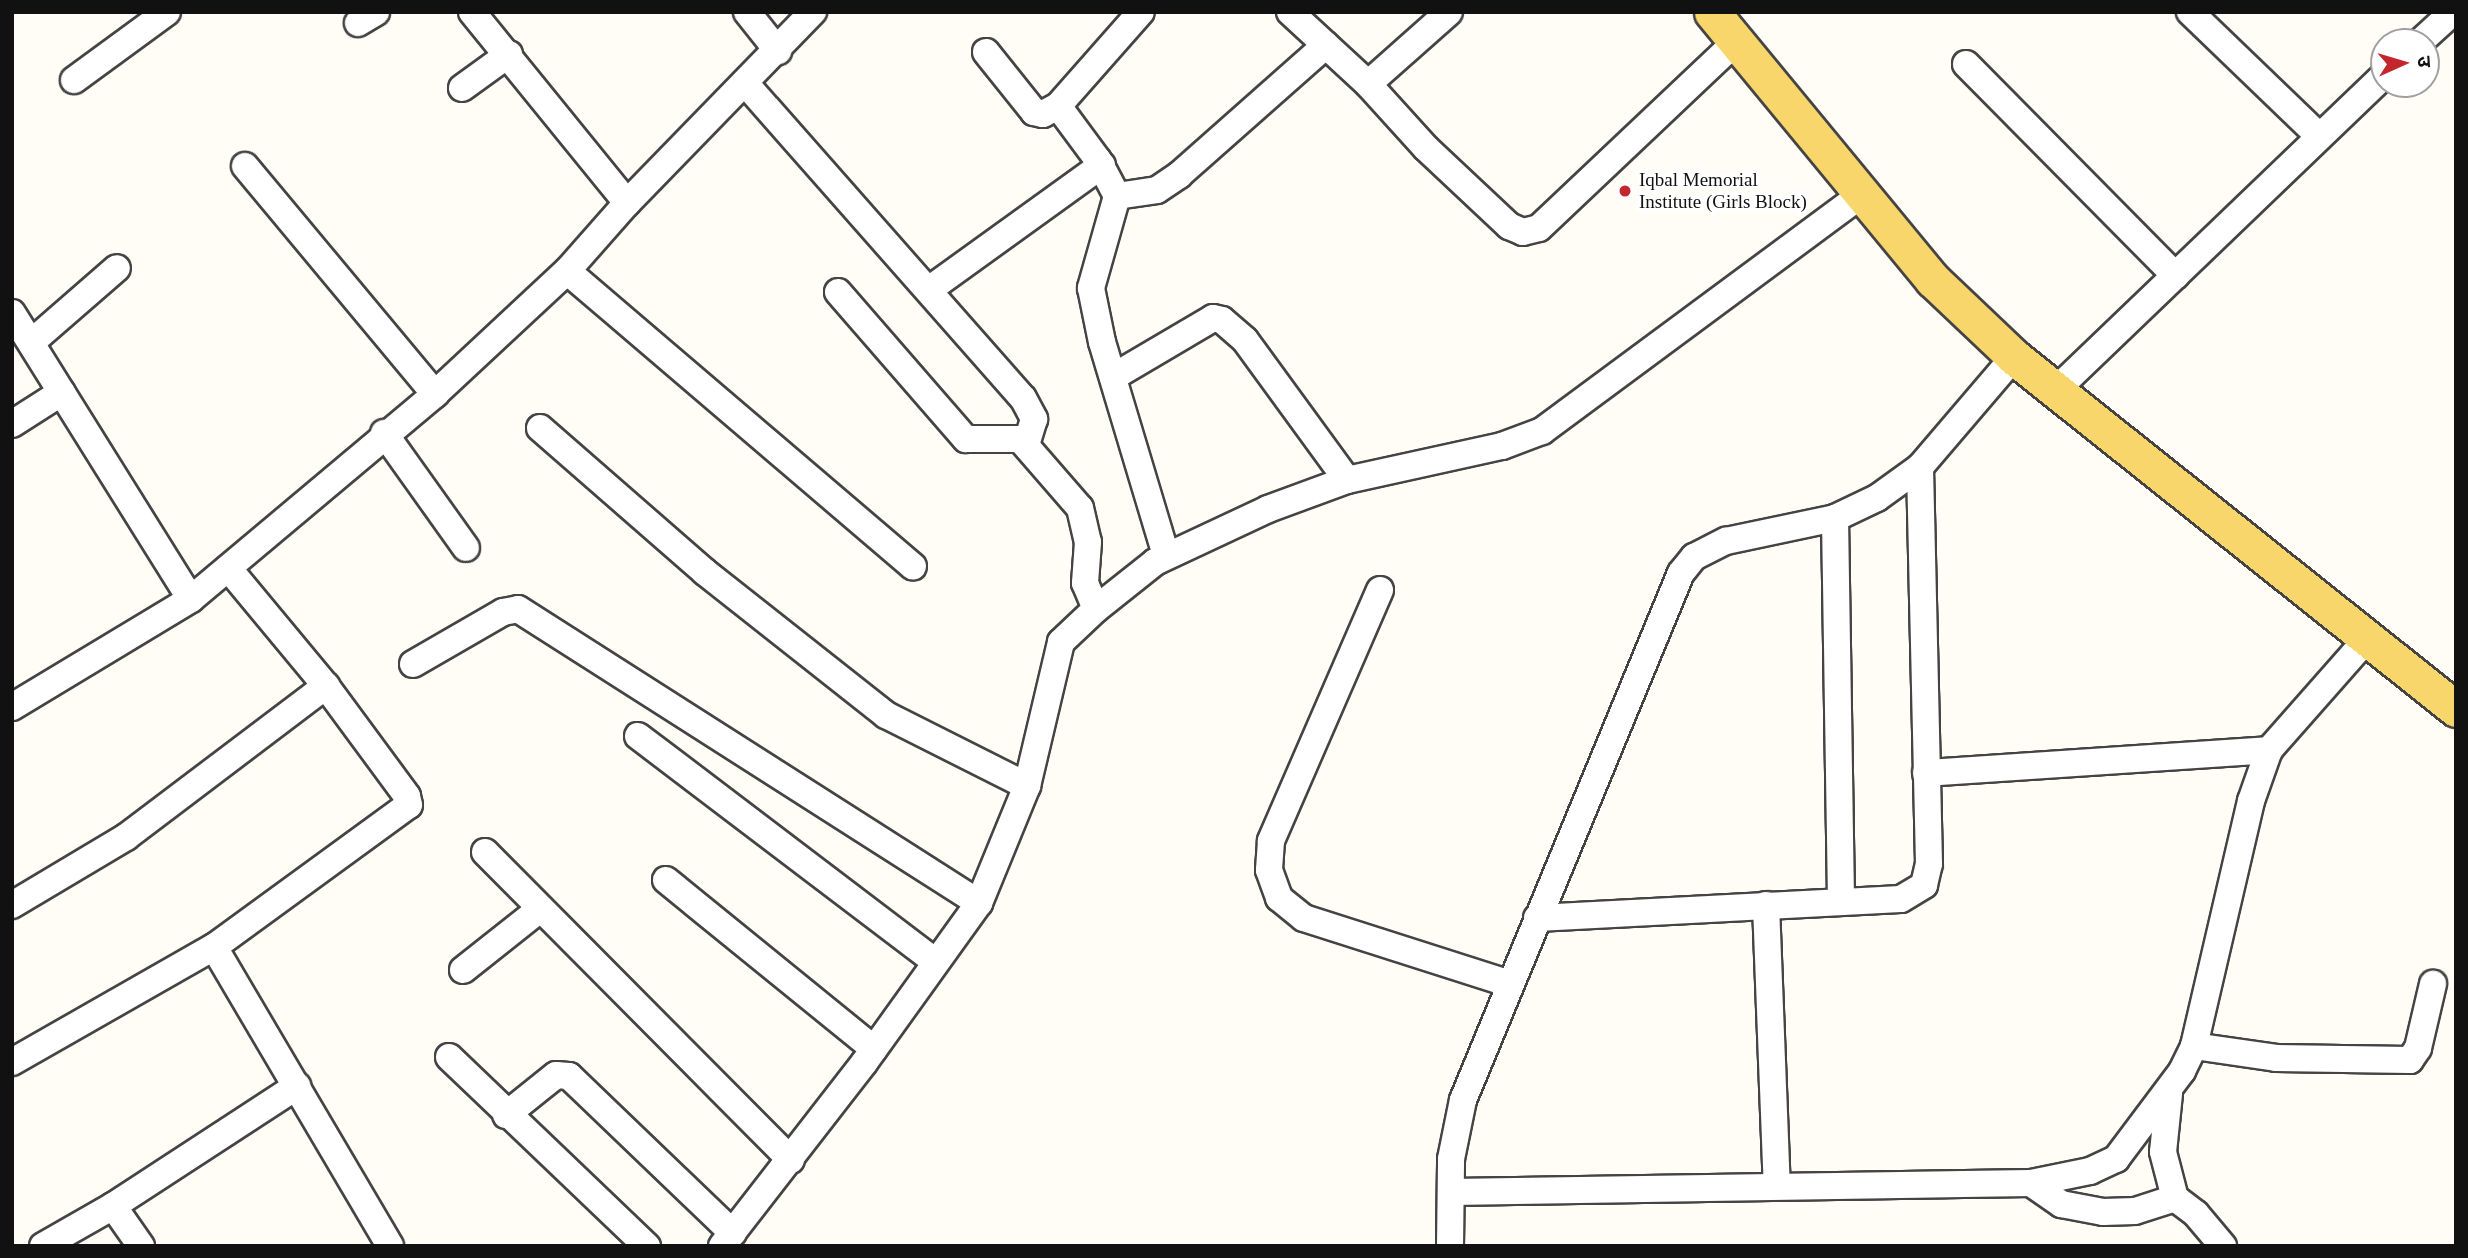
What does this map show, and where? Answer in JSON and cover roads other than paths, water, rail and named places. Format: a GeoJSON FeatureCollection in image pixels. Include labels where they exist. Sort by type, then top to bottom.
{"type":"FeatureCollection","features":[{"type":"Feature","properties":{"kind":"main road"},"geometry":{"type":"LineString","coordinates":[[1724,21],[1860,195],[1933,279],[2014,358],[2057,389],[2366,640],[2456,709]]}},
{"type":"Feature","properties":{"kind":"street"},"geometry":{"type":"LineString","coordinates":[[74,80],[167,12]]}},
{"type":"Feature","properties":{"kind":"street"},"geometry":{"type":"LineString","coordinates":[[472,12],[509,54],[627,203]]}},
{"type":"Feature","properties":{"kind":"street"},"geometry":{"type":"LineString","coordinates":[[747,12],[778,51]]}},
{"type":"Feature","properties":{"kind":"street"},"geometry":{"type":"LineString","coordinates":[[12,707],[191,599],[384,433],[435,394],[567,271],[627,203],[778,51],[813,12]]}},
{"type":"Feature","properties":{"kind":"street"},"geometry":{"type":"LineString","coordinates":[[1290,12],[1368,84],[1426,148],[1509,226],[1528,233],[1539,228],[1724,21]]}},
{"type":"Feature","properties":{"kind":"street"},"geometry":{"type":"LineString","coordinates":[[1368,84],[1449,12]]}},
{"type":"Feature","properties":{"kind":"street"},"geometry":{"type":"LineString","coordinates":[[2190,12],[2318,135]]}},
{"type":"Feature","properties":{"kind":"street"},"geometry":{"type":"LineString","coordinates":[[2435,28],[2453,12]]}},
{"type":"Feature","properties":{"kind":"street"},"geometry":{"type":"LineString","coordinates":[[986,52],[1034,112],[1043,114],[1058,106],[1135,14]]}},
{"type":"Feature","properties":{"kind":"street"},"geometry":{"type":"LineString","coordinates":[[1117,196],[1157,190],[1179,175],[1326,44]]}},
{"type":"Feature","properties":{"kind":"street"},"geometry":{"type":"LineString","coordinates":[[462,88],[509,54]]}},
{"type":"Feature","properties":{"kind":"street"},"geometry":{"type":"LineString","coordinates":[[1966,64],[2176,276]]}},
{"type":"Feature","properties":{"kind":"street"},"geometry":{"type":"LineString","coordinates":[[745,83],[930,289],[1023,398],[1034,419],[1026,445]]}},
{"type":"Feature","properties":{"kind":"street"},"geometry":{"type":"LineString","coordinates":[[2057,389],[2370,88]]}},
{"type":"Feature","properties":{"kind":"street"},"geometry":{"type":"LineString","coordinates":[[1058,106],[1102,165],[1117,196],[1091,288],[1166,556]]}},
{"type":"Feature","properties":{"kind":"street"},"geometry":{"type":"LineString","coordinates":[[930,289],[1102,165]]}},
{"type":"Feature","properties":{"kind":"street"},"geometry":{"type":"LineString","coordinates":[[245,166],[435,394]]}},
{"type":"Feature","properties":{"kind":"street"},"geometry":{"type":"LineString","coordinates":[[506,1115],[556,1074],[569,1076],[727,1239],[791,1160],[979,903],[1027,786],[1061,642],[1096,609],[1166,556],[1268,509],[1347,480],[1502,446],[1542,431],[1860,195]]}},
{"type":"Feature","properties":{"kind":"street"},"geometry":{"type":"LineString","coordinates":[[33,341],[117,268]]}},
{"type":"Feature","properties":{"kind":"street"},"geometry":{"type":"LineString","coordinates":[[567,271],[913,566]]}},
{"type":"Feature","properties":{"kind":"street"},"geometry":{"type":"LineString","coordinates":[[838,292],[966,439],[981,442],[1020,439],[1084,514],[1088,542],[1085,583],[1096,609]]}},
{"type":"Feature","properties":{"kind":"street"},"geometry":{"type":"LineString","coordinates":[[12,313],[33,341],[191,599]]}},
{"type":"Feature","properties":{"kind":"street"},"geometry":{"type":"LineString","coordinates":[[1114,377],[1213,318],[1223,320],[1245,340],[1347,480]]}},
{"type":"Feature","properties":{"kind":"street"},"geometry":{"type":"LineString","coordinates":[[1450,1246],[1451,1159],[1463,1100],[1508,983],[1681,573],[1695,557],[1726,541],[1835,518],[1877,498],[1920,467],[2014,358]]}},
{"type":"Feature","properties":{"kind":"street"},"geometry":{"type":"LineString","coordinates":[[12,424],[62,392]]}},
{"type":"Feature","properties":{"kind":"street"},"geometry":{"type":"LineString","coordinates":[[540,428],[705,572],[886,715],[1027,786]]}},
{"type":"Feature","properties":{"kind":"street"},"geometry":{"type":"LineString","coordinates":[[384,433],[466,548]]}},
{"type":"Feature","properties":{"kind":"street"},"geometry":{"type":"LineString","coordinates":[[1537,918],[1902,899],[1924,885],[1929,864],[1920,467]]}},
{"type":"Feature","properties":{"kind":"street"},"geometry":{"type":"LineString","coordinates":[[1835,518],[1841,902]]}},
{"type":"Feature","properties":{"kind":"street"},"geometry":{"type":"LineString","coordinates":[[12,1062],[214,947],[409,805],[407,796],[326,686],[228,568]]}},
{"type":"Feature","properties":{"kind":"street"},"geometry":{"type":"LineString","coordinates":[[1380,590],[1271,841],[1269,870],[1279,898],[1304,918],[1508,983]]}},
{"type":"Feature","properties":{"kind":"street"},"geometry":{"type":"LineString","coordinates":[[413,664],[503,612],[518,609],[979,903]]}},
{"type":"Feature","properties":{"kind":"street"},"geometry":{"type":"LineString","coordinates":[[1451,1192],[2031,1184],[2090,1171],[2116,1159],[2169,1088],[2194,1046],[2251,801],[2269,750],[2366,640]]}},
{"type":"Feature","properties":{"kind":"street"},"geometry":{"type":"LineString","coordinates":[[12,905],[127,837],[326,686]]}},
{"type":"Feature","properties":{"kind":"street"},"geometry":{"type":"LineString","coordinates":[[638,736],[934,961]]}},
{"type":"Feature","properties":{"kind":"street"},"geometry":{"type":"LineString","coordinates":[[1926,773],[2269,750]]}},
{"type":"Feature","properties":{"kind":"street"},"geometry":{"type":"LineString","coordinates":[[485,852],[791,1160]]}},
{"type":"Feature","properties":{"kind":"street"},"geometry":{"type":"LineString","coordinates":[[666,880],[874,1049]]}},
{"type":"Feature","properties":{"kind":"street"},"geometry":{"type":"LineString","coordinates":[[1766,905],[1777,1186]]}},
{"type":"Feature","properties":{"kind":"street"},"geometry":{"type":"LineString","coordinates":[[463,970],[540,909]]}},
{"type":"Feature","properties":{"kind":"street"},"geometry":{"type":"LineString","coordinates":[[214,947],[390,1246]]}},
{"type":"Feature","properties":{"kind":"street"},"geometry":{"type":"LineString","coordinates":[[2194,1046],[2276,1058],[2410,1060],[2418,1048],[2433,984]]}},
{"type":"Feature","properties":{"kind":"street"},"geometry":{"type":"LineString","coordinates":[[449,1057],[506,1115],[647,1246]]}},
{"type":"Feature","properties":{"kind":"street"},"geometry":{"type":"LineString","coordinates":[[43,1246],[113,1206],[297,1086]]}},
{"type":"Feature","properties":{"kind":"street"},"geometry":{"type":"LineString","coordinates":[[2169,1088],[2163,1152],[2175,1198],[2224,1246]]}},
{"type":"Feature","properties":{"kind":"street"},"geometry":{"type":"LineString","coordinates":[[2031,1184],[2061,1204],[2103,1212],[2135,1210],[2175,1198]]}},
{"type":"Feature","properties":{"kind":"street"},"geometry":{"type":"LineString","coordinates":[[113,1206],[141,1246]]}},
{"type":"Feature","properties":{"kind":"place","name":"Iqbal Memorial Institute (Girls Block)"},"geometry":{"type":"Point","coordinates":[1625,191]}}]}
